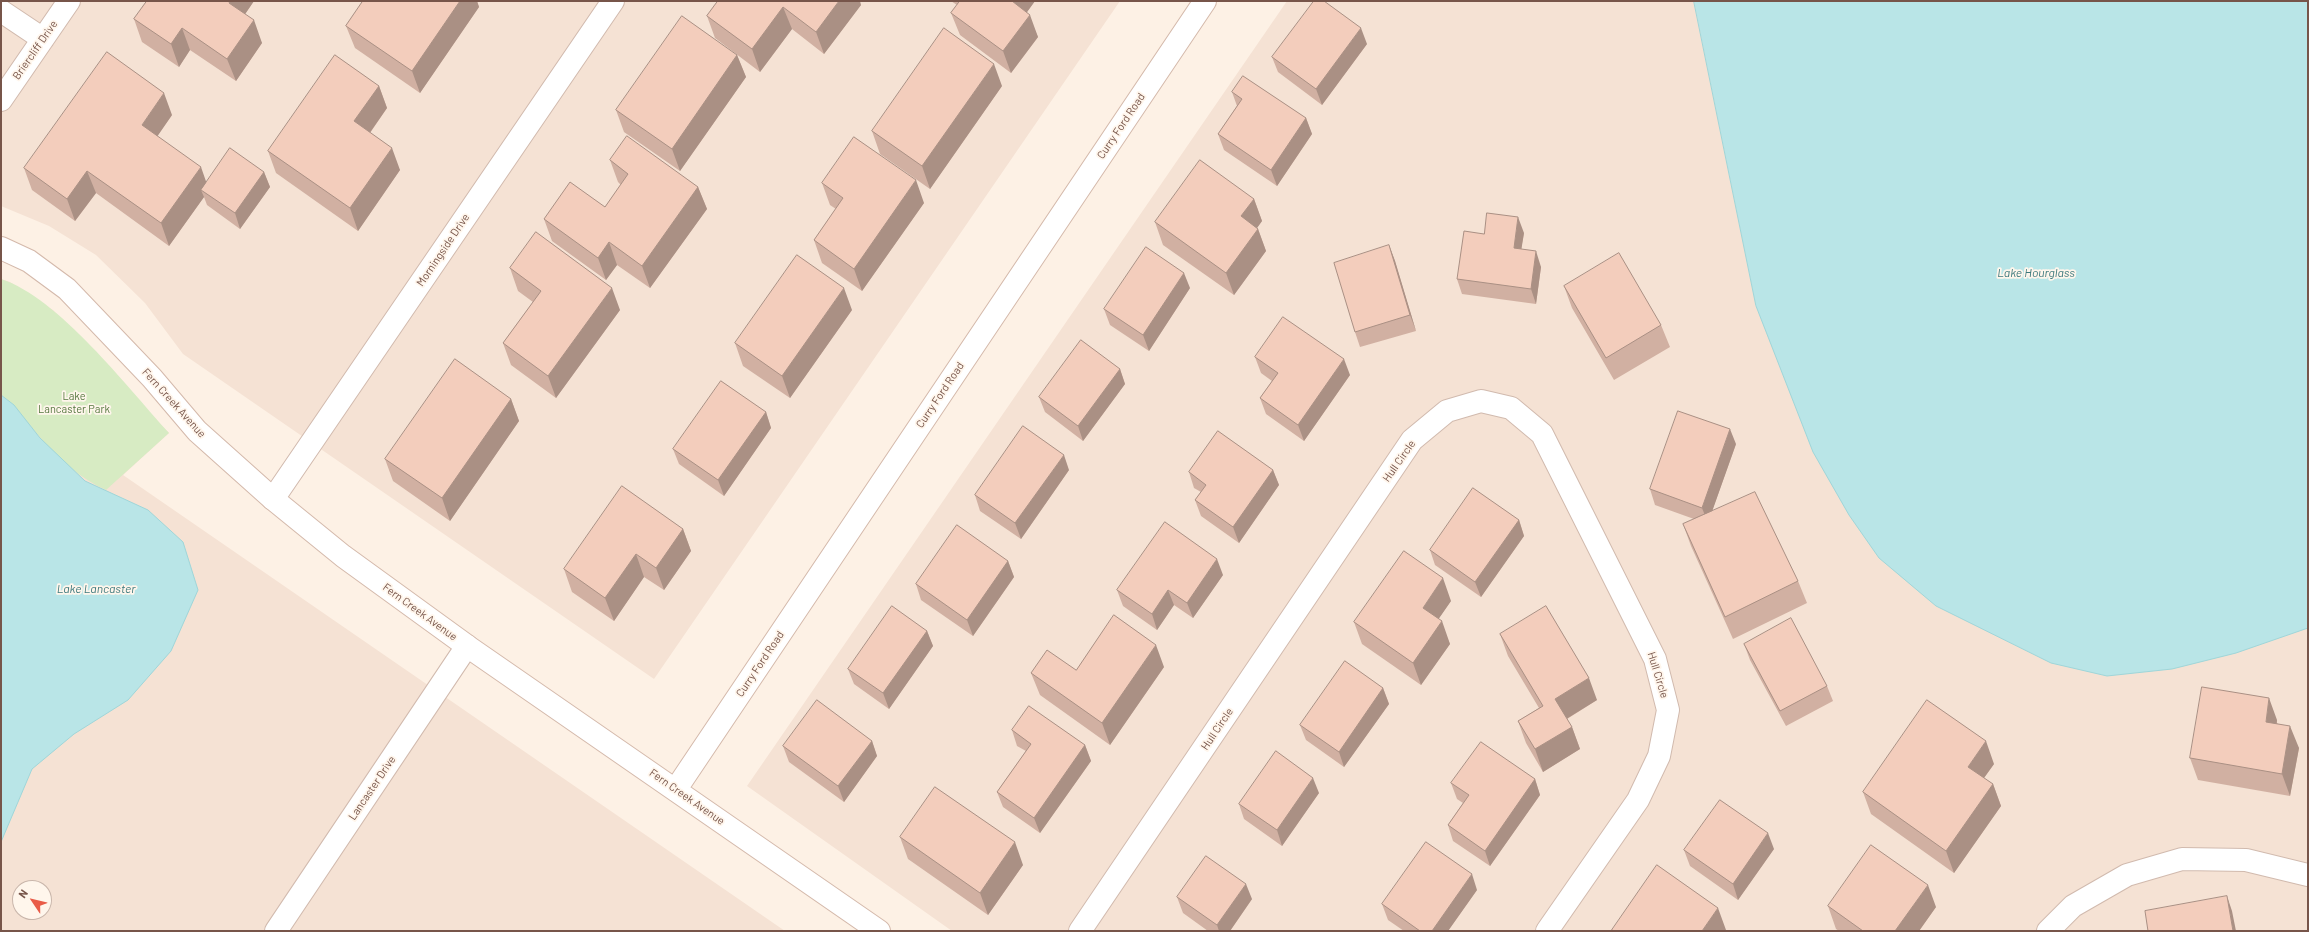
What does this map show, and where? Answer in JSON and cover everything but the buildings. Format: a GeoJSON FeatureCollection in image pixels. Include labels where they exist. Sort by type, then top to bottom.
{"type":"FeatureCollection","features":[{"type":"Feature","properties":{"kind":"street","name":"Briercliff Drive"},"geometry":{"type":"LineString","coordinates":[[1,100],[69,1]]}},
{"type":"Feature","properties":{"kind":"street","name":"Morningside Drive"},"geometry":{"type":"LineString","coordinates":[[273,499],[613,1]]}},
{"type":"Feature","properties":{"kind":"street","name":"Curry Ford Road"},"geometry":{"type":"LineString","coordinates":[[676,789],[1205,1]]}},
{"type":"Feature","properties":{"kind":"street"},"geometry":{"type":"LineString","coordinates":[[1,11],[43,39]]}},
{"type":"Feature","properties":{"kind":"street","name":"Fern Creek Avenue"},"geometry":{"type":"LineString","coordinates":[[1,248],[29,261],[67,289],[152,378],[197,431],[273,499],[343,556],[467,646],[676,789],[879,931]]}},
{"type":"Feature","properties":{"kind":"street","name":"Hull Circle"},"geometry":{"type":"LineString","coordinates":[[1080,931],[1412,440],[1447,411],[1482,401],[1511,408],[1542,434],[1655,659],[1668,710],[1659,756],[1638,800],[1547,931]]}},
{"type":"Feature","properties":{"kind":"street","name":"Lancaster Drive"},"geometry":{"type":"LineString","coordinates":[[276,931],[467,646]]}},
{"type":"Feature","properties":{"kind":"street"},"geometry":{"type":"LineString","coordinates":[[2048,931],[2073,906],[2127,875],[2182,859],[2246,860],[2308,875]]}},
{"type":"Feature","properties":{"kind":"shaded area"},"geometry":{"type":"Polygon","coordinates":[[[1,1],[1120,1],[654,679],[183,354],[145,303],[96,255],[49,226],[1,206],[1,1]]]}},
{"type":"Feature","properties":{"kind":"shaded area"},"geometry":{"type":"Polygon","coordinates":[[[1287,1],[2308,1],[2308,931],[952,931],[747,786],[1287,1]]]}},
{"type":"Feature","properties":{"kind":"shaded area"},"geometry":{"type":"Polygon","coordinates":[[[1,279],[10,282],[53,310],[169,433],[123,475],[785,931],[1,931],[1,279]]]}},
{"type":"Feature","properties":{"kind":"green space","name":"Lake Lancaster Park"},"geometry":{"type":"Polygon","coordinates":[[[1,279],[23,289],[69,324],[113,369],[169,433],[106,490],[79,474],[62,460],[17,410],[1,396],[1,279]]]}},
{"type":"Feature","properties":{"kind":"water","name":"Lake Hourglass"},"geometry":{"type":"Polygon","coordinates":[[[1694,1],[2308,1],[2308,628],[2236,653],[2172,669],[2107,676],[2051,663],[1936,606],[1879,558],[1849,515],[1813,452],[1756,306],[1694,1]]]}},
{"type":"Feature","properties":{"kind":"water","name":"Lake Lancaster"},"geometry":{"type":"Polygon","coordinates":[[[1,395],[14,405],[40,438],[85,481],[148,510],[183,542],[198,590],[171,651],[128,700],[74,734],[32,769],[1,842],[1,395]]]}}]}
